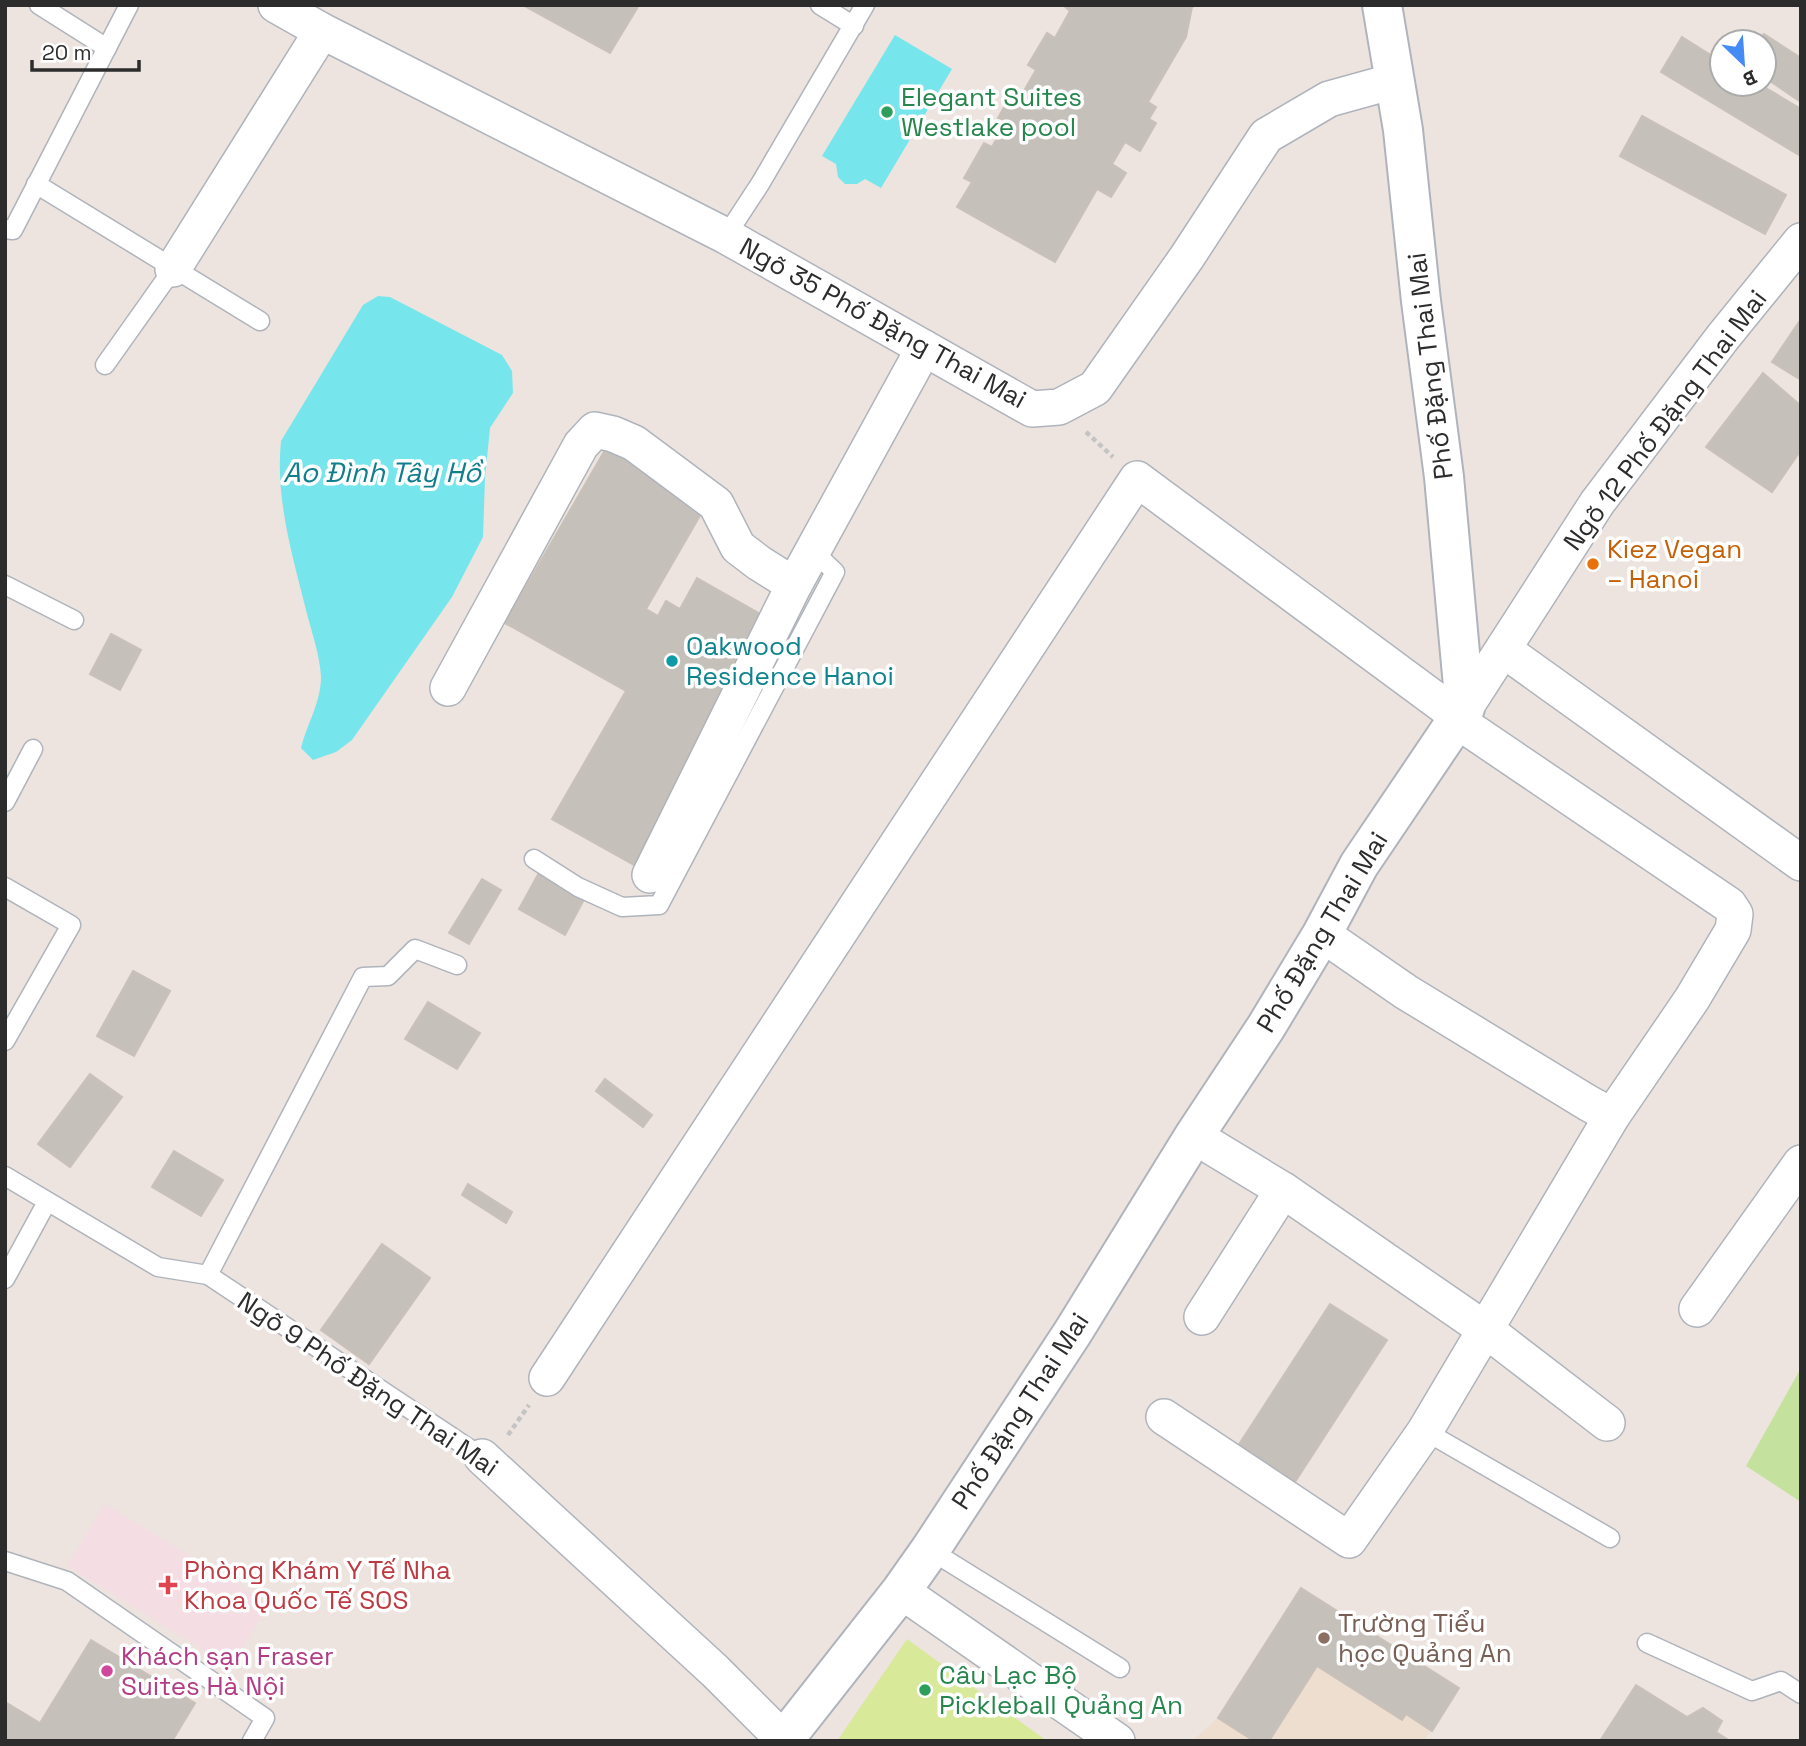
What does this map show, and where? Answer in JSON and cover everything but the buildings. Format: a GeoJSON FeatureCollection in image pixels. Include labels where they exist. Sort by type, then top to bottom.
{"type":"FeatureCollection","features":[{"type":"Feature","properties":{"kind":"street","name":"Ngõ 35 Phố Đặng Thai Mai"},"geometry":{"type":"LineString","coordinates":[[276,5],[322,31],[726,236],[1032,409],[1059,407],[1095,388],[1187,257],[1266,136],[1329,99],[1394,80]]}},
{"type":"Feature","properties":{"kind":"street","name":"Phố Đặng Thai Mai"},"geometry":{"type":"LineString","coordinates":[[783,1740],[901,1591],[930,1550],[1073,1332],[1194,1136],[1266,1027],[1322,934],[1359,865],[1460,715],[1444,477],[1421,301],[1403,130],[1382,5]]}},
{"type":"Feature","properties":{"kind":"street"},"geometry":{"type":"LineString","coordinates":[[173,269],[322,31]]}},
{"type":"Feature","properties":{"kind":"street","name":"Ngõ 12 Phố Đặng Thai Mai"},"geometry":{"type":"LineString","coordinates":[[1460,715],[1597,503],[1723,337],[1801,241]]}},
{"type":"Feature","properties":{"kind":"street"},"geometry":{"type":"LineString","coordinates":[[650,875],[812,550],[924,348]]}},
{"type":"Feature","properties":{"kind":"street"},"geometry":{"type":"LineString","coordinates":[[449,688],[581,445],[594,430],[634,443],[716,504],[738,547],[794,585]]}},
{"type":"Feature","properties":{"kind":"street"},"geometry":{"type":"LineString","coordinates":[[547,1378],[1137,479],[1460,715],[1729,905],[1735,914],[1732,930],[1692,999],[1612,1116],[1426,1431],[1349,1541],[1164,1417]]}},
{"type":"Feature","properties":{"kind":"street"},"geometry":{"type":"LineString","coordinates":[[1503,650],[1801,863]]}},
{"type":"Feature","properties":{"kind":"street"},"geometry":{"type":"LineString","coordinates":[[1322,934],[1406,992],[1612,1116]]}},
{"type":"Feature","properties":{"kind":"street"},"geometry":{"type":"LineString","coordinates":[[1194,1136],[1283,1190],[1486,1330],[1607,1423]]}},
{"type":"Feature","properties":{"kind":"street"},"geometry":{"type":"LineString","coordinates":[[1698,1309],[1801,1163]]}},
{"type":"Feature","properties":{"kind":"street"},"geometry":{"type":"LineString","coordinates":[[1202,1317],[1283,1190]]}},
{"type":"Feature","properties":{"kind":"street","name":"Ngõ 9 Phố Đặng Thai Mai"},"geometry":{"type":"LineString","coordinates":[[486,1460],[715,1671],[783,1740]]}},
{"type":"Feature","properties":{"kind":"street"},"geometry":{"type":"LineString","coordinates":[[901,1591],[1117,1741]]}},
{"type":"Feature","properties":{"kind":"lane"},"geometry":{"type":"LineString","coordinates":[[39,5],[107,48]]}},
{"type":"Feature","properties":{"kind":"lane"},"geometry":{"type":"LineString","coordinates":[[5,229],[13,230],[130,5]]}},
{"type":"Feature","properties":{"kind":"lane"},"geometry":{"type":"LineString","coordinates":[[820,5],[854,26]]}},
{"type":"Feature","properties":{"kind":"lane"},"geometry":{"type":"LineString","coordinates":[[726,236],[760,184],[865,5]]}},
{"type":"Feature","properties":{"kind":"lane"},"geometry":{"type":"LineString","coordinates":[[36,184],[260,321]]}},
{"type":"Feature","properties":{"kind":"lane"},"geometry":{"type":"LineString","coordinates":[[105,365],[173,269]]}},
{"type":"Feature","properties":{"kind":"lane"},"geometry":{"type":"LineString","coordinates":[[534,859],[578,887],[622,907],[659,905],[835,572],[812,550]]}},
{"type":"Feature","properties":{"kind":"lane"},"geometry":{"type":"LineString","coordinates":[[5,585],[74,621]]}},
{"type":"Feature","properties":{"kind":"lane"},"geometry":{"type":"LineString","coordinates":[[5,802],[33,749]]}},
{"type":"Feature","properties":{"kind":"lane"},"geometry":{"type":"LineString","coordinates":[[5,887],[71,925],[5,1041]]}},
{"type":"Feature","properties":{"kind":"lane"},"geometry":{"type":"LineString","coordinates":[[208,1275],[363,977],[388,976],[415,949],[457,965]]}},
{"type":"Feature","properties":{"kind":"lane","name":"Ngõ 9 Phố Đặng Thai Mai"},"geometry":{"type":"LineString","coordinates":[[5,1176],[158,1267],[208,1275],[486,1460]]}},
{"type":"Feature","properties":{"kind":"lane"},"geometry":{"type":"LineString","coordinates":[[5,1279],[47,1202]]}},
{"type":"Feature","properties":{"kind":"lane"},"geometry":{"type":"LineString","coordinates":[[1426,1431],[1610,1538]]}},
{"type":"Feature","properties":{"kind":"lane"},"geometry":{"type":"LineString","coordinates":[[930,1550],[1120,1668]]}},
{"type":"Feature","properties":{"kind":"lane"},"geometry":{"type":"LineString","coordinates":[[5,1560],[67,1581],[265,1718],[252,1741]]}},
{"type":"Feature","properties":{"kind":"lane"},"geometry":{"type":"LineString","coordinates":[[1647,1643],[1752,1692],[1781,1681],[1801,1694]]}},
{"type":"Feature","properties":{"kind":"path"},"geometry":{"type":"LineString","coordinates":[[1059,407],[1137,479]]}},
{"type":"Feature","properties":{"kind":"path"},"geometry":{"type":"LineString","coordinates":[[486,1460],[547,1378]]}},
{"type":"Feature","properties":{"kind":"shaded area","name":"Phòng Khám Y Tế Nha Khoa Quốc Tế SOS"},"geometry":{"type":"Polygon","coordinates":[[[105,1504],[269,1604],[231,1667],[67,1566],[105,1504]]]}},
{"type":"Feature","properties":{"kind":"shaded area","name":"Trường Tiểu học Quảng An"},"geometry":{"type":"Polygon","coordinates":[[[1301,1588],[1459,1688],[1424,1741],[1192,1741],[1218,1718],[1301,1588]]]}},
{"type":"Feature","properties":{"kind":"green space"},"geometry":{"type":"Polygon","coordinates":[[[1801,1368],[1801,1502],[1746,1466],[1801,1368]]]}},
{"type":"Feature","properties":{"kind":"green space","name":"Câu Lạc Bộ Pickleball Quảng An"},"geometry":{"type":"Polygon","coordinates":[[[907,1639],[1047,1741],[837,1741],[907,1639]]]}},
{"type":"Feature","properties":{"kind":"water","name":"Elegant Suites Westlake pool"},"geometry":{"type":"Polygon","coordinates":[[[895,35],[952,69],[881,188],[865,179],[857,184],[845,184],[838,177],[836,164],[822,156],[895,35]]]}},
{"type":"Feature","properties":{"kind":"water","name":"Ao Đình Tây Hồ"},"geometry":{"type":"Polygon","coordinates":[[[378,296],[390,297],[502,355],[512,371],[513,393],[490,428],[483,537],[452,597],[352,740],[336,752],[313,760],[301,748],[319,695],[321,677],[286,528],[281,485],[281,441],[363,305],[378,296]]]}},
{"type":"Feature","properties":{"kind":"place","name":"Elegant Suites Westlake pool"},"geometry":{"type":"Point","coordinates":[887,112]}},
{"type":"Feature","properties":{"kind":"place","name":"Kiez Vegan – Hanoi"},"geometry":{"type":"Point","coordinates":[1593,564]}},
{"type":"Feature","properties":{"kind":"place","name":"Oakwood Residence Hanoi"},"geometry":{"type":"Point","coordinates":[672,661]}},
{"type":"Feature","properties":{"kind":"place","name":"Phòng Khám Y Tế Nha Khoa Quốc Tế SOS"},"geometry":{"type":"Point","coordinates":[168,1585]}},
{"type":"Feature","properties":{"kind":"place","name":"Trường Tiểu học Quảng An"},"geometry":{"type":"Point","coordinates":[1324,1638]}},
{"type":"Feature","properties":{"kind":"place","name":"Khách sạn Fraser Suites Hà Nội"},"geometry":{"type":"Point","coordinates":[107,1671]}},
{"type":"Feature","properties":{"kind":"place","name":"Câu Lạc Bộ Pickleball Quảng An"},"geometry":{"type":"Point","coordinates":[925,1690]}}]}
